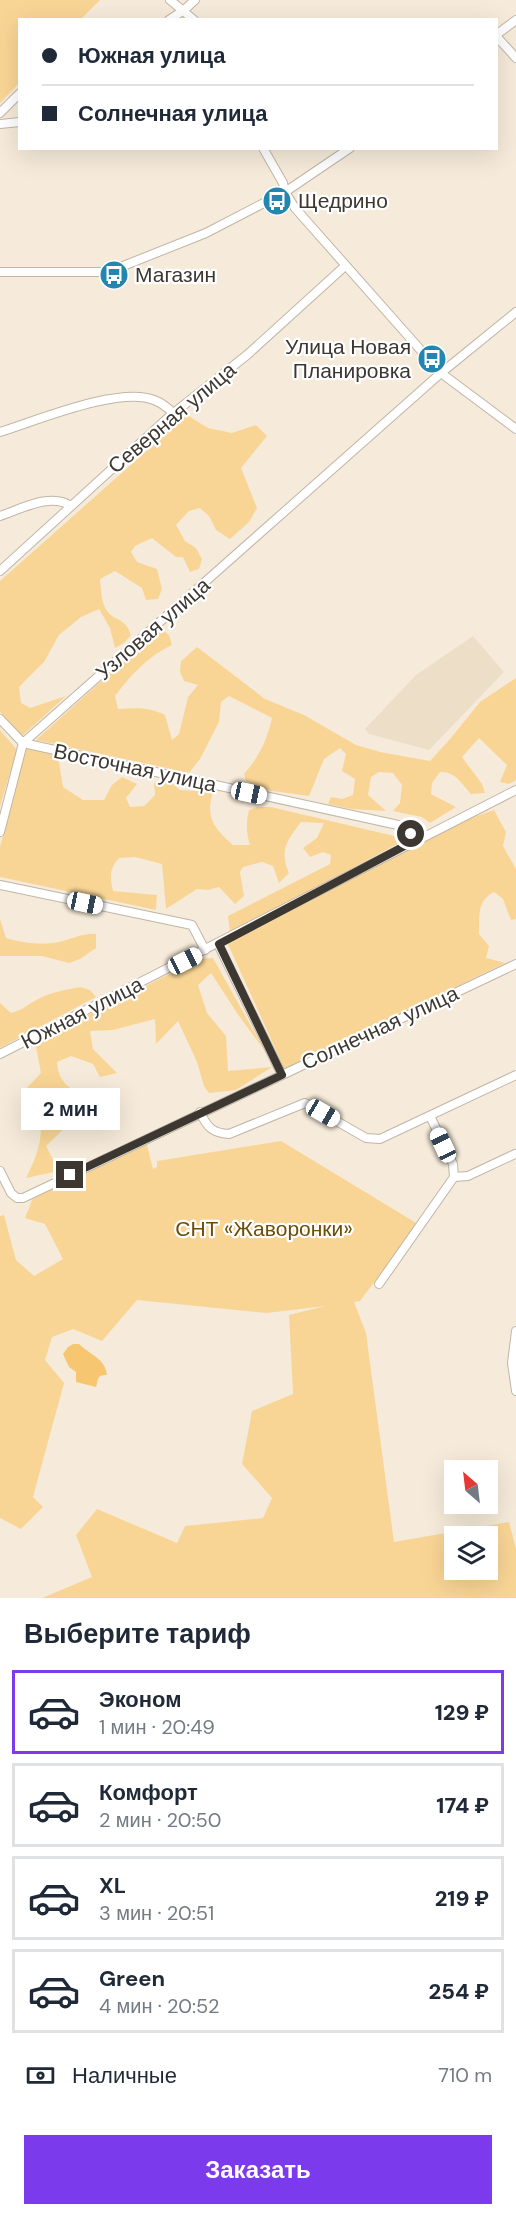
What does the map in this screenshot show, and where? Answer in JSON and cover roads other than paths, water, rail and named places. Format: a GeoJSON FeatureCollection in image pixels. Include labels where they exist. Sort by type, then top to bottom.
{"type":"FeatureCollection","features":[{"type":"Feature","properties":{"kind":"street"},"geometry":{"type":"LineString","coordinates":[[170,0],[192,18]]}},
{"type":"Feature","properties":{"kind":"street"},"geometry":{"type":"LineString","coordinates":[[172,18],[195,0]]}},
{"type":"Feature","properties":{"kind":"street"},"geometry":{"type":"LineString","coordinates":[[498,34],[516,20]]}},
{"type":"Feature","properties":{"kind":"street"},"geometry":{"type":"LineString","coordinates":[[498,38],[516,58]]}},
{"type":"Feature","properties":{"kind":"street"},"geometry":{"type":"LineString","coordinates":[[0,113],[18,95]]}},
{"type":"Feature","properties":{"kind":"street"},"geometry":{"type":"LineString","coordinates":[[0,123],[18,122]]}},
{"type":"Feature","properties":{"kind":"street"},"geometry":{"type":"LineString","coordinates":[[264,150],[295,208],[441,373],[516,429]]}},
{"type":"Feature","properties":{"kind":"street"},"geometry":{"type":"LineString","coordinates":[[0,273],[93,273],[109,270],[206,233],[285,192],[347,150]]}},
{"type":"Feature","properties":{"kind":"street","name":"Северная улица"},"geometry":{"type":"LineString","coordinates":[[0,571],[173,413],[247,355],[345,266]]}},
{"type":"Feature","properties":{"kind":"street"},"geometry":{"type":"LineString","coordinates":[[441,373],[516,312]]}},
{"type":"Feature","properties":{"kind":"street","name":"Узловая улица"},"geometry":{"type":"LineString","coordinates":[[23,743],[441,373]]}},
{"type":"Feature","properties":{"kind":"street"},"geometry":{"type":"LineString","coordinates":[[0,432],[103,399],[153,399],[173,413]]}},
{"type":"Feature","properties":{"kind":"street"},"geometry":{"type":"LineString","coordinates":[[0,516],[51,500],[64,501],[71,506]]}},
{"type":"Feature","properties":{"kind":"street"},"geometry":{"type":"LineString","coordinates":[[0,719],[23,743],[0,832]]}},
{"type":"Feature","properties":{"kind":"street","name":"Восточная улица"},"geometry":{"type":"LineString","coordinates":[[23,743],[398,825],[416,840]]}},
{"type":"Feature","properties":{"kind":"street","name":"Южная улица"},"geometry":{"type":"LineString","coordinates":[[0,1054],[219,944],[516,790]]}},
{"type":"Feature","properties":{"kind":"street"},"geometry":{"type":"LineString","coordinates":[[0,885],[192,925],[205,950]]}},
{"type":"Feature","properties":{"kind":"street"},"geometry":{"type":"LineString","coordinates":[[219,944],[282,1075]]}},
{"type":"Feature","properties":{"kind":"street","name":"Солнечная улица"},"geometry":{"type":"LineString","coordinates":[[0,1171],[11,1193],[17,1198],[29,1195],[516,964]]}},
{"type":"Feature","properties":{"kind":"street"},"geometry":{"type":"LineString","coordinates":[[200,1112],[207,1126],[220,1134],[229,1134],[305,1103],[373,1140],[380,1139],[516,1075]]}},
{"type":"Feature","properties":{"kind":"street"},"geometry":{"type":"LineString","coordinates":[[379,1284],[454,1178],[453,1164],[430,1116]]}},
{"type":"Feature","properties":{"kind":"street"},"geometry":{"type":"LineString","coordinates":[[454,1178],[468,1176],[515,1154]]}},
{"type":"Feature","properties":{"kind":"street"},"geometry":{"type":"LineString","coordinates":[[516,1331],[512,1363],[516,1391]]}},
{"type":"Feature","properties":{"kind":"place","name":"Щедрино"},"geometry":{"type":"Point","coordinates":[277,201]}},
{"type":"Feature","properties":{"kind":"place","name":"Магазин"},"geometry":{"type":"Point","coordinates":[114,275]}},
{"type":"Feature","properties":{"kind":"place","name":"Улица Новая Планировка"},"geometry":{"type":"Point","coordinates":[432,359]}},
{"type":"Feature","properties":{"kind":"park label","name":"СНТ «Жаворонки»"},"geometry":{"type":"Point","coordinates":[264,1229]}}]}
